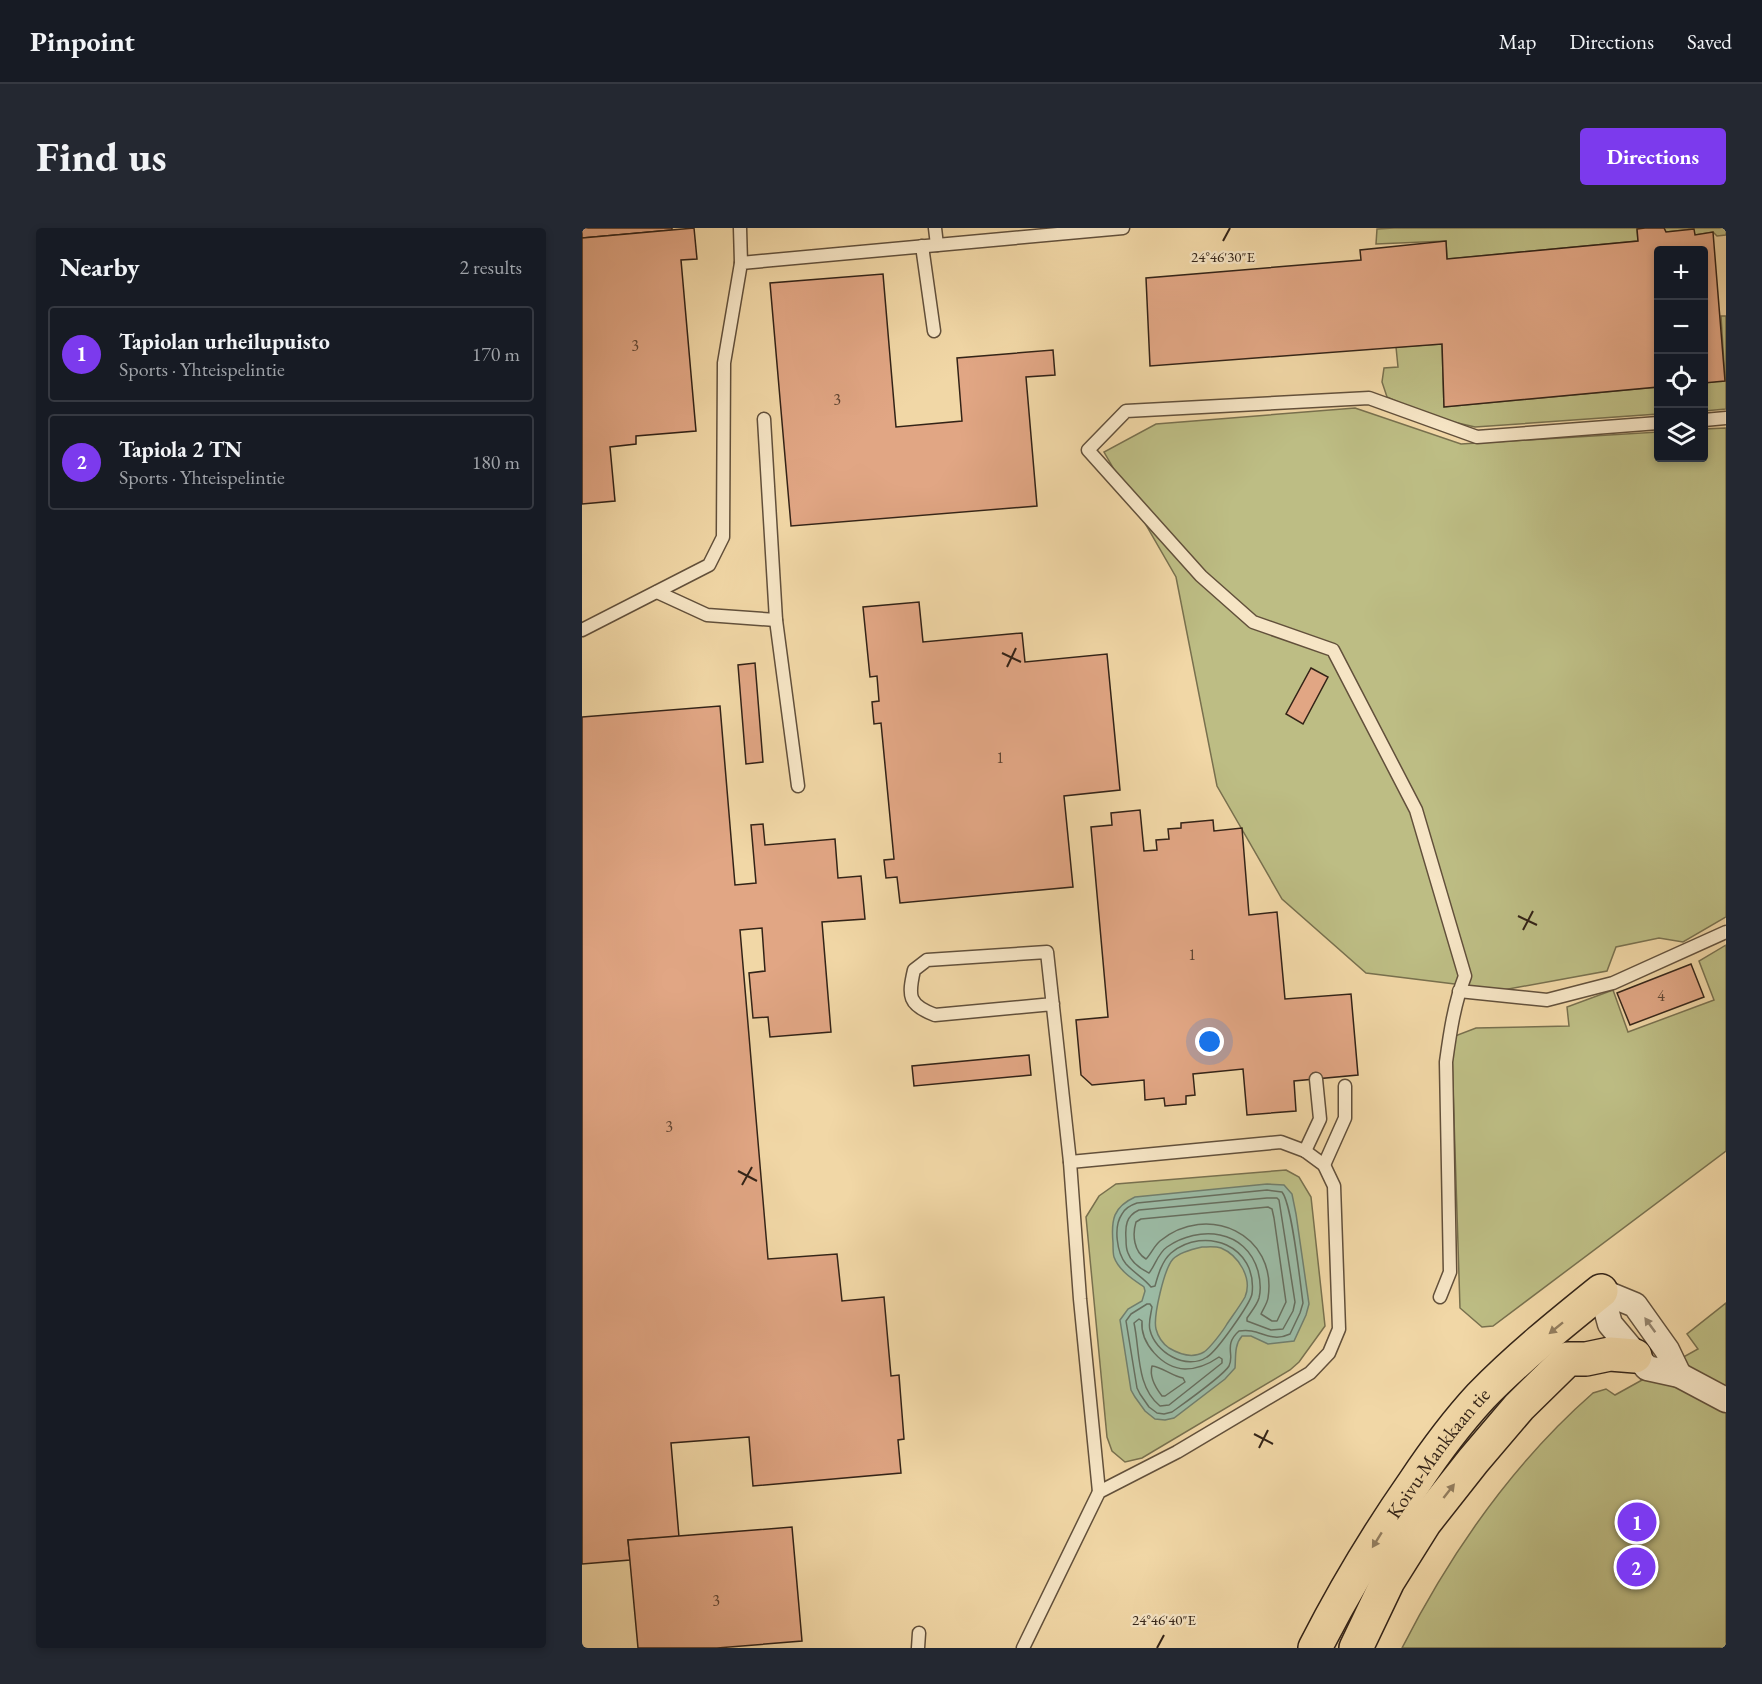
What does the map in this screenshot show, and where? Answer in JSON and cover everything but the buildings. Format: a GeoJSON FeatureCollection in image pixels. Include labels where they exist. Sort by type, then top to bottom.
{"type":"FeatureCollection","features":[{"type":"Feature","properties":{"kind":"main road","name":"Koivu-Mankkaan tie"},"geometry":{"type":"LineString","coordinates":[[1315,1648],[1337,1604],[1395,1510],[1436,1451],[1480,1397],[1548,1334],[1601,1291]]}},
{"type":"Feature","properties":{"kind":"main road","name":"Koivu-Mankkaan tie"},"geometry":{"type":"LineString","coordinates":[[1356,1648],[1388,1581],[1425,1522],[1511,1416],[1568,1359],[1586,1359],[1610,1354],[1635,1356]]}},
{"type":"Feature","properties":{"kind":"street"},"geometry":{"type":"LineString","coordinates":[[1601,1291],[1610,1324],[1647,1368],[1679,1375],[1726,1400]]}},
{"type":"Feature","properties":{"kind":"street"},"geometry":{"type":"LineString","coordinates":[[1601,1291],[1635,1305],[1667,1350],[1679,1375]]}},
{"type":"Feature","properties":{"kind":"lane"},"geometry":{"type":"LineString","coordinates":[[582,630],[709,565],[723,537],[723,363],[741,263],[740,228]]}},
{"type":"Feature","properties":{"kind":"lane"},"geometry":{"type":"LineString","coordinates":[[936,228],[937,245]]}},
{"type":"Feature","properties":{"kind":"lane"},"geometry":{"type":"LineString","coordinates":[[741,263],[1123,228]]}},
{"type":"Feature","properties":{"kind":"lane"},"geometry":{"type":"LineString","coordinates":[[922,246],[934,331]]}},
{"type":"Feature","properties":{"kind":"lane"},"geometry":{"type":"LineString","coordinates":[[1440,1296],[1450,1272],[1446,1062],[1459,991],[1465,976],[1416,810],[1333,650],[1253,622],[1201,576],[1088,450],[1126,411],[1369,398],[1477,437],[1654,423]]}},
{"type":"Feature","properties":{"kind":"lane"},"geometry":{"type":"LineString","coordinates":[[1708,420],[1726,418]]}},
{"type":"Feature","properties":{"kind":"lane"},"geometry":{"type":"LineString","coordinates":[[764,419],[776,620],[798,786]]}},
{"type":"Feature","properties":{"kind":"lane"},"geometry":{"type":"LineString","coordinates":[[657,592],[707,615],[776,620]]}},
{"type":"Feature","properties":{"kind":"lane"},"geometry":{"type":"LineString","coordinates":[[1459,991],[1547,1000],[1613,983],[1726,932]]}},
{"type":"Feature","properties":{"kind":"lane"},"geometry":{"type":"LineString","coordinates":[[1023,1648],[1099,1492],[1083,1332],[1070,1162],[1053,1004],[1047,952],[927,960],[914,970],[910,984],[912,1001],[920,1009],[935,1015],[1053,1004]]}},
{"type":"Feature","properties":{"kind":"lane"},"geometry":{"type":"LineString","coordinates":[[1305,1151],[1320,1119],[1316,1079]]}},
{"type":"Feature","properties":{"kind":"lane"},"geometry":{"type":"LineString","coordinates":[[1324,1165],[1345,1118],[1345,1086]]}},
{"type":"Feature","properties":{"kind":"lane"},"geometry":{"type":"LineString","coordinates":[[1070,1162],[1281,1142],[1305,1151],[1324,1165],[1334,1186],[1340,1329],[1329,1353],[1310,1372],[1177,1452],[1099,1492]]}},
{"type":"Feature","properties":{"kind":"lane"},"geometry":{"type":"LineString","coordinates":[[918,1648],[919,1633]]}},
{"type":"Feature","properties":{"kind":"green space"},"geometry":{"type":"Polygon","coordinates":[[[1645,228],[1637,230],[1638,241],[1447,259],[1446,241],[1376,244],[1377,229],[1645,228]]]}},
{"type":"Feature","properties":{"kind":"green space"},"geometry":{"type":"Polygon","coordinates":[[[1664,228],[1726,228],[1726,235],[1717,236],[1713,232],[1695,235],[1693,229],[1666,232],[1664,228]]]}},
{"type":"Feature","properties":{"kind":"green space"},"geometry":{"type":"Polygon","coordinates":[[[1721,316],[1726,316],[1726,409],[1708,411],[1708,382],[1725,380],[1721,316]]]}},
{"type":"Feature","properties":{"kind":"green space"},"geometry":{"type":"Polygon","coordinates":[[[1442,344],[1444,407],[1654,387],[1654,414],[1475,427],[1432,417],[1387,397],[1382,382],[1384,368],[1398,367],[1396,347],[1442,344]]]}},
{"type":"Feature","properties":{"kind":"green space"},"geometry":{"type":"Polygon","coordinates":[[[1355,408],[1461,444],[1654,432],[1654,462],[1708,462],[1708,429],[1726,428],[1726,917],[1683,942],[1659,938],[1616,947],[1607,971],[1503,990],[1366,973],[1282,899],[1217,786],[1176,577],[1104,452],[1156,424],[1355,408]]]}},
{"type":"Feature","properties":{"kind":"green space"},"geometry":{"type":"Polygon","coordinates":[[[1726,945],[1726,1151],[1493,1326],[1482,1327],[1460,1308],[1452,1055],[1455,1036],[1476,1028],[1569,1026],[1567,1007],[1613,990],[1628,1032],[1714,1000],[1699,961],[1726,945]]]}},
{"type":"Feature","properties":{"kind":"green space"},"geometry":{"type":"Polygon","coordinates":[[[1286,1170],[1299,1177],[1311,1197],[1325,1326],[1299,1362],[1290,1370],[1142,1458],[1125,1462],[1112,1451],[1107,1437],[1086,1217],[1099,1196],[1116,1184],[1286,1170]]]}},
{"type":"Feature","properties":{"kind":"green space"},"geometry":{"type":"Polygon","coordinates":[[[1726,1303],[1726,1648],[1402,1648],[1441,1578],[1485,1511],[1536,1449],[1593,1393],[1606,1389],[1615,1395],[1698,1349],[1687,1334],[1726,1303]]]}},
{"type":"Feature","properties":{"kind":"water"},"geometry":{"type":"Polygon","coordinates":[[[1267,1184],[1284,1185],[1292,1194],[1309,1304],[1294,1341],[1268,1344],[1251,1336],[1242,1336],[1237,1347],[1235,1368],[1225,1379],[1174,1418],[1165,1420],[1155,1419],[1145,1411],[1131,1390],[1120,1320],[1128,1309],[1142,1301],[1145,1291],[1144,1287],[1119,1267],[1113,1254],[1112,1228],[1115,1215],[1122,1205],[1135,1197],[1267,1184]],[[1204,1247],[1179,1254],[1173,1259],[1166,1272],[1158,1304],[1156,1329],[1159,1337],[1169,1348],[1186,1355],[1199,1354],[1210,1347],[1241,1304],[1247,1290],[1245,1275],[1233,1256],[1221,1248],[1204,1247]]]}},
{"type":"Feature","properties":{"kind":"place","name":"Tapiolan urheilupuisto"},"geometry":{"type":"Point","coordinates":[1637,1522]}},
{"type":"Feature","properties":{"kind":"place","name":"Tapiola 2 TN"},"geometry":{"type":"Point","coordinates":[1636,1567]}}]}
